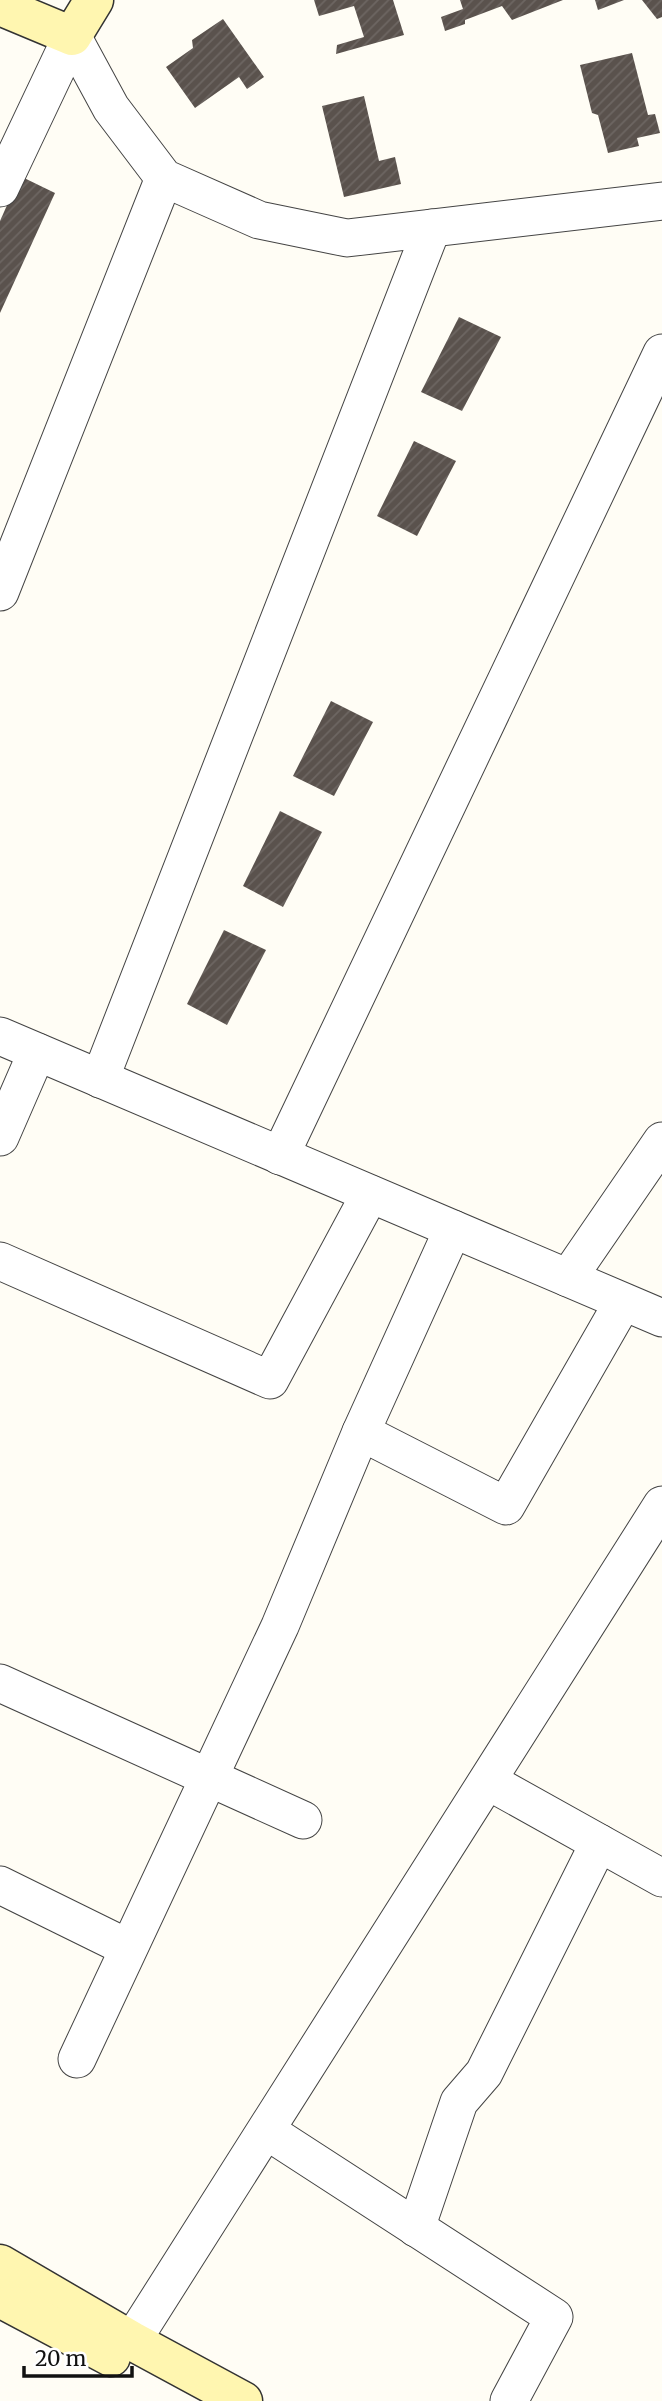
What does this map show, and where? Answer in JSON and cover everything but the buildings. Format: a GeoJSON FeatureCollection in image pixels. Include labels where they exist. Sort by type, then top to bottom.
{"type":"FeatureCollection","features":[{"type":"Feature","properties":{"kind":"street"},"geometry":{"type":"LineString","coordinates":[[0,188],[72,36],[94,0]]}},
{"type":"Feature","properties":{"kind":"street"},"geometry":{"type":"LineString","coordinates":[[0,6],[72,36],[111,108],[164,178],[259,220],[346,238],[662,201]]}},
{"type":"Feature","properties":{"kind":"street"},"geometry":{"type":"LineString","coordinates":[[0,592],[164,178]]}},
{"type":"Feature","properties":{"kind":"street"},"geometry":{"type":"LineString","coordinates":[[100,1079],[432,228]]}},
{"type":"Feature","properties":{"kind":"street"},"geometry":{"type":"LineString","coordinates":[[280,1156],[662,353]]}},
{"type":"Feature","properties":{"kind":"street"},"geometry":{"type":"LineString","coordinates":[[0,1036],[662,1318]]}},
{"type":"Feature","properties":{"kind":"street"},"geometry":{"type":"LineString","coordinates":[[0,1137],[37,1052]]}},
{"type":"Feature","properties":{"kind":"street"},"geometry":{"type":"LineString","coordinates":[[568,1278],[662,1141]]}},
{"type":"Feature","properties":{"kind":"street"},"geometry":{"type":"LineString","coordinates":[[0,1261],[270,1380],[370,1194]]}},
{"type":"Feature","properties":{"kind":"street"},"geometry":{"type":"LineString","coordinates":[[77,2059],[280,1626],[361,1432],[453,1229]]}},
{"type":"Feature","properties":{"kind":"street"},"geometry":{"type":"LineString","coordinates":[[361,1432],[506,1506],[623,1302]]}},
{"type":"Feature","properties":{"kind":"street"},"geometry":{"type":"LineString","coordinates":[[132,2341],[662,1505]]}},
{"type":"Feature","properties":{"kind":"street"},"geometry":{"type":"LineString","coordinates":[[0,1683],[303,1820]]}},
{"type":"Feature","properties":{"kind":"street"},"geometry":{"type":"LineString","coordinates":[[488,1781],[662,1878]]}},
{"type":"Feature","properties":{"kind":"street"},"geometry":{"type":"LineString","coordinates":[[416,2228],[459,2102],[484,2073],[599,1843]]}},
{"type":"Feature","properties":{"kind":"street"},"geometry":{"type":"LineString","coordinates":[[0,1885],[128,1948]]}},
{"type":"Feature","properties":{"kind":"street"},"geometry":{"type":"LineString","coordinates":[[267,2131],[554,2317],[509,2401]]}},
{"type":"Feature","properties":{"kind":"street"},"geometry":{"type":"LineString","coordinates":[[0,2264],[132,2341],[243,2401]]}},
{"type":"Feature","properties":{"kind":"street"},"geometry":{"type":"LineString","coordinates":[[0,2298],[193,2401]]}}]}
